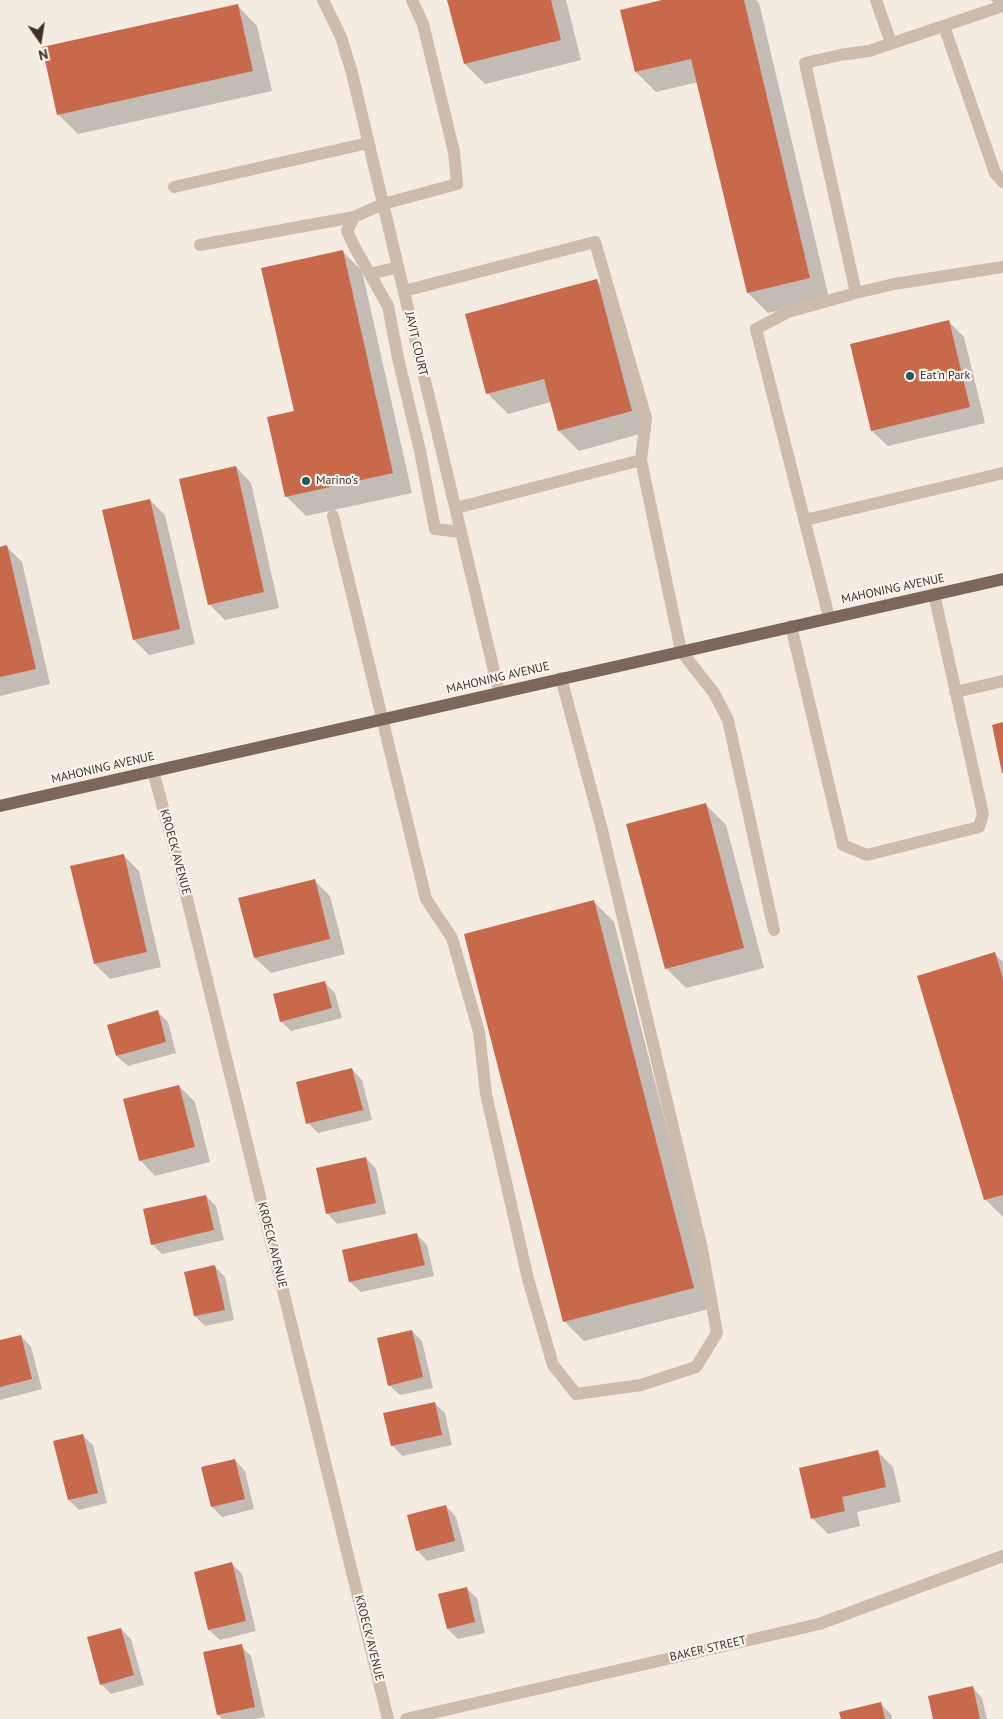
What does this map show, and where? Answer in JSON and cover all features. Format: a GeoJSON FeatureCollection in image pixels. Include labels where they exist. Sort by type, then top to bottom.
{"type":"FeatureCollection","features":[{"type":"Feature","properties":{"kind":"main road","name":"MAHONING AVENUE"},"geometry":{"type":"LineString","coordinates":[[0,806],[1003,578]]}},
{"type":"Feature","properties":{"kind":"street","name":"JAVIT COURT"},"geometry":{"type":"LineString","coordinates":[[323,0],[341,37],[352,73],[500,692]]}},
{"type":"Feature","properties":{"kind":"street"},"geometry":{"type":"LineString","coordinates":[[200,245],[354,217],[383,204],[457,184],[454,152],[426,33],[412,0]]}},
{"type":"Feature","properties":{"kind":"street"},"geometry":{"type":"LineString","coordinates":[[876,0],[891,44]]}},
{"type":"Feature","properties":{"kind":"street"},"geometry":{"type":"LineString","coordinates":[[856,293],[805,63],[869,51],[1003,6]]}},
{"type":"Feature","properties":{"kind":"street"},"geometry":{"type":"LineString","coordinates":[[944,26],[995,173],[1003,182]]}},
{"type":"Feature","properties":{"kind":"street"},"geometry":{"type":"LineString","coordinates":[[174,187],[368,143]]}},
{"type":"Feature","properties":{"kind":"street"},"geometry":{"type":"LineString","coordinates":[[354,217],[347,231],[354,248],[388,306],[436,529],[461,532]]}},
{"type":"Feature","properties":{"kind":"street"},"geometry":{"type":"LineString","coordinates":[[404,291],[594,242],[646,418],[641,460],[681,651],[714,693],[728,720],[774,930]]}},
{"type":"Feature","properties":{"kind":"street"},"geometry":{"type":"LineString","coordinates":[[370,274],[398,267]]}},
{"type":"Feature","properties":{"kind":"street"},"geometry":{"type":"LineString","coordinates":[[829,617],[756,329],[788,312],[856,293],[894,284],[1002,270]]}},
{"type":"Feature","properties":{"kind":"street"},"geometry":{"type":"LineString","coordinates":[[456,508],[641,460]]}},
{"type":"Feature","properties":{"kind":"street"},"geometry":{"type":"LineString","coordinates":[[805,520],[1003,473]]}},
{"type":"Feature","properties":{"kind":"street"},"geometry":{"type":"LineString","coordinates":[[333,516],[426,899],[452,938],[479,1032],[486,1094],[528,1280],[553,1365],[576,1394],[641,1385],[696,1367],[717,1333],[700,1240],[602,826],[562,678]]}},
{"type":"Feature","properties":{"kind":"street"},"geometry":{"type":"LineString","coordinates":[[791,626],[843,845],[867,855],[978,827],[983,814],[934,594]]}},
{"type":"Feature","properties":{"kind":"street"},"geometry":{"type":"LineString","coordinates":[[955,692],[1003,681]]}},
{"type":"Feature","properties":{"kind":"street","name":"KROECK AVENUE"},"geometry":{"type":"LineString","coordinates":[[153,771],[180,870],[388,1719]]}},
{"type":"Feature","properties":{"kind":"street","name":"BAKER STREET"},"geometry":{"type":"LineString","coordinates":[[406,1719],[819,1624],[1003,1556]]}},
{"type":"Feature","properties":{"kind":"building"},"geometry":{"type":"Polygon","coordinates":[[[447,0],[551,0],[561,40],[464,64],[447,0]]]}},
{"type":"Feature","properties":{"kind":"building"},"geometry":{"type":"Polygon","coordinates":[[[662,0],[744,0],[810,278],[747,293],[691,59],[635,72],[620,10],[662,0]]]}},
{"type":"Feature","properties":{"kind":"building"},"geometry":{"type":"Polygon","coordinates":[[[238,4],[253,71],[57,115],[42,47],[238,4]]]}},
{"type":"Feature","properties":{"kind":"building"},"geometry":{"type":"Polygon","coordinates":[[[343,250],[393,473],[285,497],[267,417],[294,411],[261,268],[343,250]]]}},
{"type":"Feature","properties":{"kind":"building"},"geometry":{"type":"Polygon","coordinates":[[[597,279],[632,411],[558,431],[544,379],[486,394],[465,314],[597,279]]]}},
{"type":"Feature","properties":{"kind":"building","name":"Eat'n Park"},"geometry":{"type":"Polygon","coordinates":[[[949,320],[970,407],[871,431],[850,344],[949,320]]]}},
{"type":"Feature","properties":{"kind":"building"},"geometry":{"type":"Polygon","coordinates":[[[236,466],[264,592],[208,605],[179,479],[236,466]]]}},
{"type":"Feature","properties":{"kind":"building"},"geometry":{"type":"Polygon","coordinates":[[[150,499],[180,629],[133,640],[102,510],[150,499]]]}},
{"type":"Feature","properties":{"kind":"building"},"geometry":{"type":"Polygon","coordinates":[[[7,545],[36,669],[0,677],[0,547],[7,545]]]}},
{"type":"Feature","properties":{"kind":"building"},"geometry":{"type":"Polygon","coordinates":[[[1003,722],[1003,773],[1002,773],[992,725],[1003,722]]]}},
{"type":"Feature","properties":{"kind":"building"},"geometry":{"type":"Polygon","coordinates":[[[706,803],[744,948],[665,969],[626,824],[706,803]]]}},
{"type":"Feature","properties":{"kind":"building"},"geometry":{"type":"Polygon","coordinates":[[[124,854],[147,952],[94,964],[70,866],[124,854]]]}},
{"type":"Feature","properties":{"kind":"building"},"geometry":{"type":"Polygon","coordinates":[[[315,879],[330,939],[254,958],[238,898],[315,879]]]}},
{"type":"Feature","properties":{"kind":"building"},"geometry":{"type":"Polygon","coordinates":[[[594,900],[694,1288],[563,1322],[464,934],[594,900]]]}},
{"type":"Feature","properties":{"kind":"building"},"geometry":{"type":"Polygon","coordinates":[[[995,952],[1003,979],[1003,1195],[984,1200],[917,976],[995,952]]]}},
{"type":"Feature","properties":{"kind":"building"},"geometry":{"type":"Polygon","coordinates":[[[325,981],[332,1008],[280,1022],[273,994],[325,981]]]}},
{"type":"Feature","properties":{"kind":"building"},"geometry":{"type":"Polygon","coordinates":[[[158,1010],[166,1042],[116,1056],[107,1025],[158,1010]]]}},
{"type":"Feature","properties":{"kind":"building"},"geometry":{"type":"Polygon","coordinates":[[[352,1068],[363,1110],[306,1124],[296,1082],[352,1068]]]}},
{"type":"Feature","properties":{"kind":"building"},"geometry":{"type":"Polygon","coordinates":[[[179,1085],[195,1147],[139,1161],[123,1099],[179,1085]]]}},
{"type":"Feature","properties":{"kind":"building"},"geometry":{"type":"Polygon","coordinates":[[[366,1157],[376,1203],[326,1214],[316,1168],[366,1157]]]}},
{"type":"Feature","properties":{"kind":"building"},"geometry":{"type":"Polygon","coordinates":[[[206,1195],[214,1230],[151,1245],[143,1209],[206,1195]]]}},
{"type":"Feature","properties":{"kind":"building"},"geometry":{"type":"Polygon","coordinates":[[[417,1233],[425,1265],[349,1282],[342,1250],[417,1233]]]}},
{"type":"Feature","properties":{"kind":"building"},"geometry":{"type":"Polygon","coordinates":[[[215,1265],[225,1310],[194,1316],[184,1272],[215,1265]]]}},
{"type":"Feature","properties":{"kind":"building"},"geometry":{"type":"Polygon","coordinates":[[[412,1330],[423,1377],[388,1386],[377,1338],[412,1330]]]}},
{"type":"Feature","properties":{"kind":"building"},"geometry":{"type":"Polygon","coordinates":[[[21,1335],[32,1379],[0,1387],[0,1340],[21,1335]]]}},
{"type":"Feature","properties":{"kind":"building"},"geometry":{"type":"Polygon","coordinates":[[[435,1402],[442,1435],[391,1446],[383,1413],[435,1402]]]}},
{"type":"Feature","properties":{"kind":"building"},"geometry":{"type":"Polygon","coordinates":[[[83,1434],[98,1493],[68,1500],[53,1441],[83,1434]]]}},
{"type":"Feature","properties":{"kind":"building"},"geometry":{"type":"Polygon","coordinates":[[[878,1450],[886,1487],[842,1497],[845,1511],[811,1519],[799,1468],[878,1450]]]}},
{"type":"Feature","properties":{"kind":"building"},"geometry":{"type":"Polygon","coordinates":[[[235,1459],[245,1499],[211,1507],[201,1467],[235,1459]]]}},
{"type":"Feature","properties":{"kind":"building"},"geometry":{"type":"Polygon","coordinates":[[[446,1505],[455,1541],[416,1551],[407,1515],[446,1505]]]}},
{"type":"Feature","properties":{"kind":"building"},"geometry":{"type":"Polygon","coordinates":[[[232,1562],[246,1621],[208,1630],[194,1572],[232,1562]]]}},
{"type":"Feature","properties":{"kind":"building"},"geometry":{"type":"Polygon","coordinates":[[[467,1587],[475,1622],[447,1629],[438,1594],[467,1587]]]}},
{"type":"Feature","properties":{"kind":"building"},"geometry":{"type":"Polygon","coordinates":[[[121,1628],[134,1675],[100,1685],[87,1637],[121,1628]]]}},
{"type":"Feature","properties":{"kind":"building"},"geometry":{"type":"Polygon","coordinates":[[[242,1644],[255,1707],[217,1715],[203,1652],[242,1644]]]}},
{"type":"Feature","properties":{"kind":"building"},"geometry":{"type":"Polygon","coordinates":[[[973,1686],[980,1719],[933,1719],[928,1696],[973,1686]]]}},
{"type":"Feature","properties":{"kind":"building"},"geometry":{"type":"Polygon","coordinates":[[[881,1702],[885,1719],[841,1719],[839,1712],[881,1702]]]}},
{"type":"Feature","properties":{"kind":"place","name":"Eat'n Park"},"geometry":{"type":"Point","coordinates":[910,376]}},
{"type":"Feature","properties":{"kind":"place","name":"Marino's"},"geometry":{"type":"Point","coordinates":[306,481]}}]}
